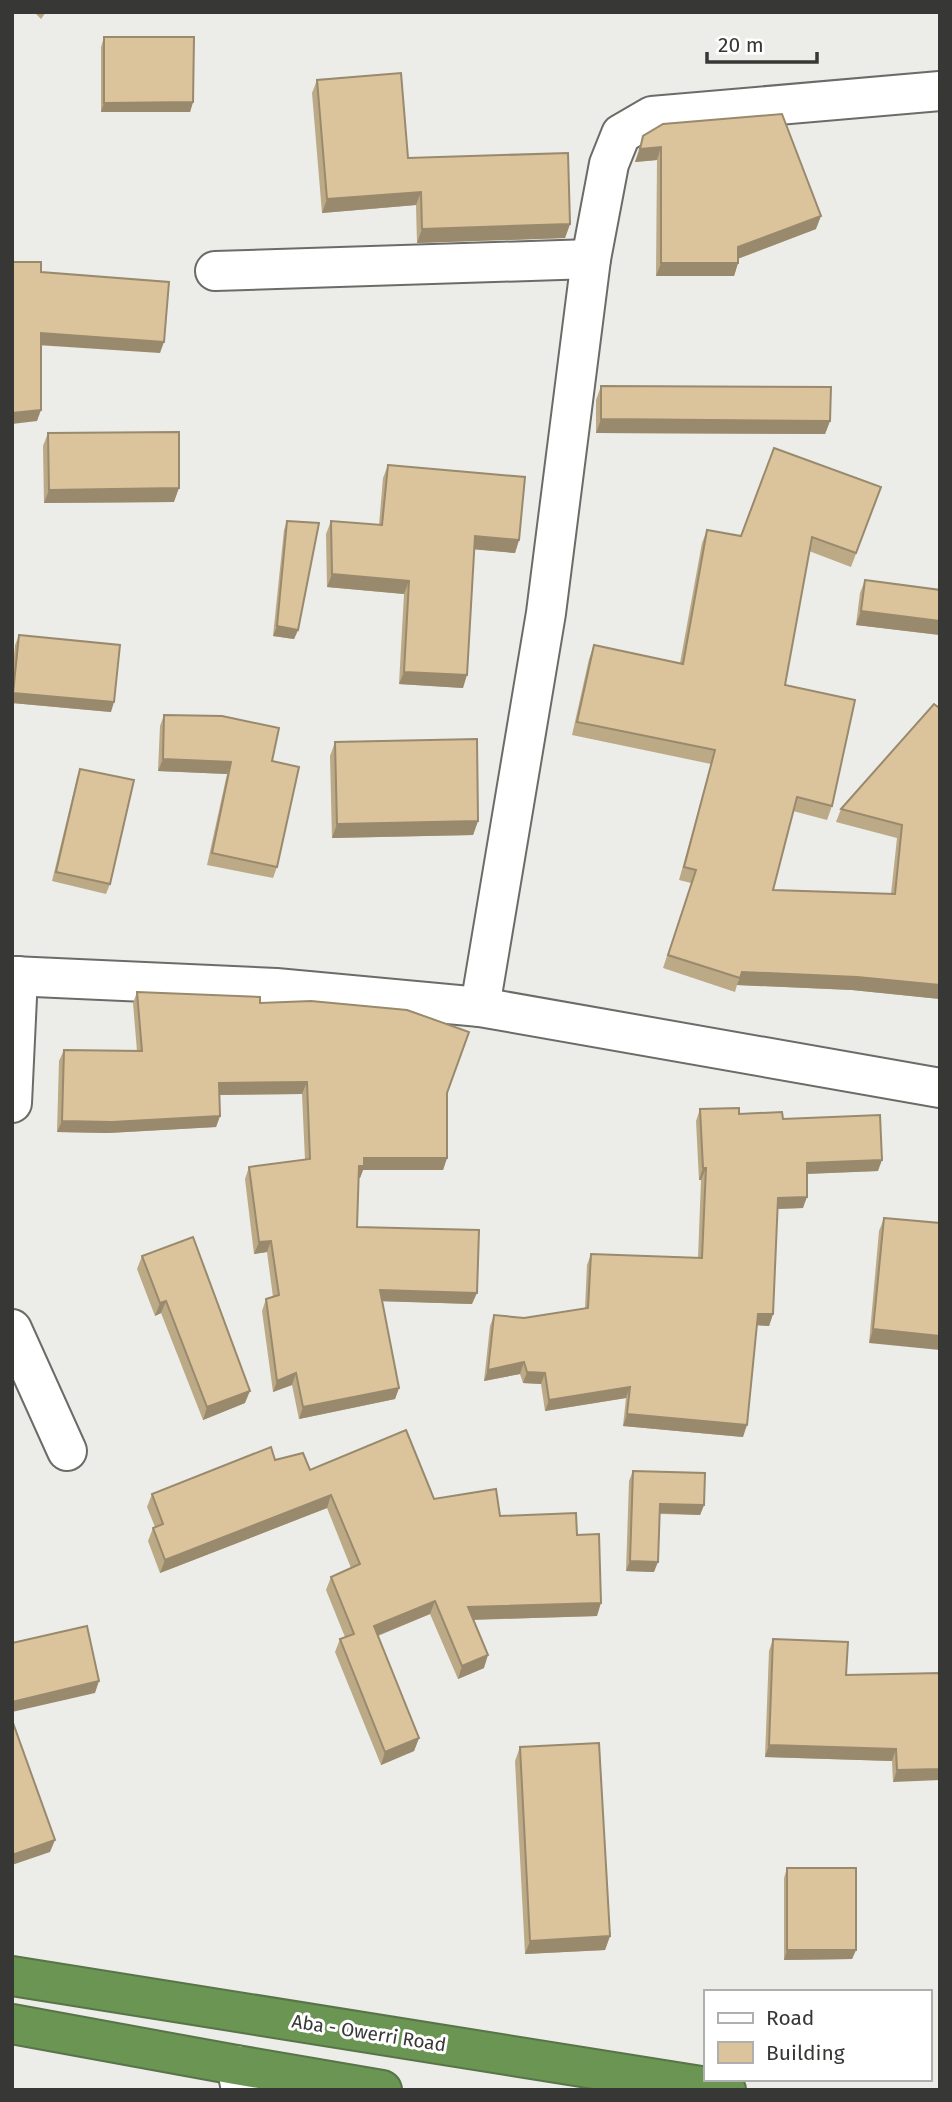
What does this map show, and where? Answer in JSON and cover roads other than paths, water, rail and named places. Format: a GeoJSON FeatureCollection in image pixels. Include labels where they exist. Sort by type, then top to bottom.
{"type":"FeatureCollection","features":[{"type":"Feature","properties":{"kind":"highway","name":"Aba - Owerri Road"},"geometry":{"type":"LineString","coordinates":[[12,1976],[726,2090]]}},
{"type":"Feature","properties":{"kind":"highway"},"geometry":{"type":"LineString","coordinates":[[12,2024],[238,2077],[382,2090]]}},
{"type":"Feature","properties":{"kind":"street"},"geometry":{"type":"LineString","coordinates":[[480,1007],[546,613],[591,259],[609,164],[621,134],[652,116],[940,91]]}},
{"type":"Feature","properties":{"kind":"street"},"geometry":{"type":"LineString","coordinates":[[215,271],[591,259]]}},
{"type":"Feature","properties":{"kind":"street"},"geometry":{"type":"LineString","coordinates":[[12,1103],[15,976],[276,988],[480,1007],[940,1088]]}},
{"type":"Feature","properties":{"kind":"street"},"geometry":{"type":"LineString","coordinates":[[12,1329],[67,1451]]}}]}
